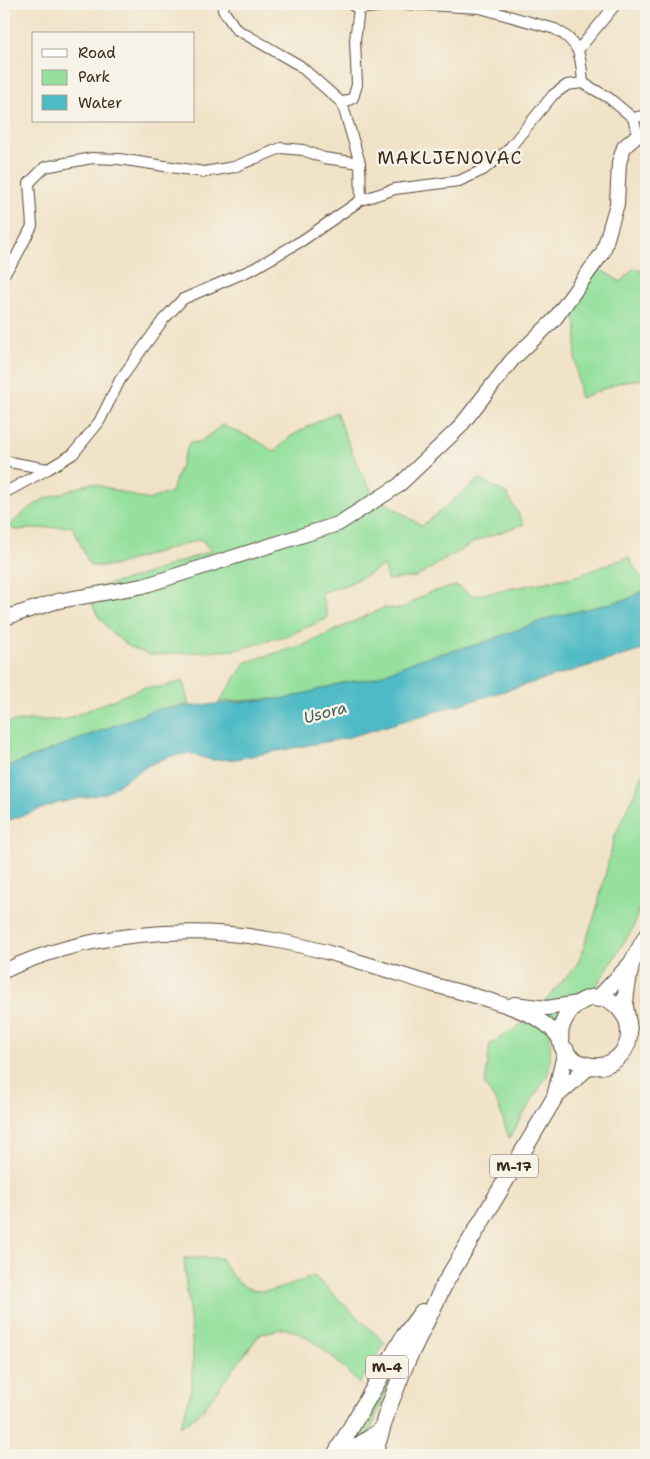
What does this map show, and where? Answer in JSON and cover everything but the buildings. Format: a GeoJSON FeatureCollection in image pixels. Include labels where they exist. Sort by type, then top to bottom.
{"type":"FeatureCollection","features":[{"type":"Feature","properties":{"kind":"main road"},"geometry":{"type":"LineString","coordinates":[[578,1003],[598,998],[631,964],[646,937]]}},
{"type":"Feature","properties":{"kind":"main road","name":"M-17"},"geometry":{"type":"LineString","coordinates":[[374,1455],[381,1430],[406,1363],[445,1283],[555,1097],[589,1066],[608,1064],[623,1051],[629,1032],[625,1005],[631,964]]}},
{"type":"Feature","properties":{"kind":"main road"},"geometry":{"type":"LineString","coordinates":[[598,998],[618,1007],[628,1022]]}},
{"type":"Feature","properties":{"kind":"main road","name":"M-17"},"geometry":{"type":"LineString","coordinates":[[555,1097],[564,1047],[561,1032],[563,1020],[569,1010],[578,1003]]}},
{"type":"Feature","properties":{"kind":"main road"},"geometry":{"type":"LineString","coordinates":[[564,1047],[580,1063],[589,1066]]}},
{"type":"Feature","properties":{"kind":"main road","name":"M-4"},"geometry":{"type":"LineString","coordinates":[[335,1455],[404,1336],[445,1283]]}},
{"type":"Feature","properties":{"kind":"main road"},"geometry":{"type":"LineString","coordinates":[[345,1455],[381,1430]]}},
{"type":"Feature","properties":{"kind":"street"},"geometry":{"type":"LineString","coordinates":[[224,4],[223,10],[236,29],[300,66],[342,103],[360,163],[361,200]]}},
{"type":"Feature","properties":{"kind":"street"},"geometry":{"type":"LineString","coordinates":[[342,103],[353,98],[357,85],[355,6],[399,4]]}},
{"type":"Feature","properties":{"kind":"street"},"geometry":{"type":"LineString","coordinates":[[407,4],[480,8],[555,29],[565,34],[579,49],[583,83]]}},
{"type":"Feature","properties":{"kind":"street"},"geometry":{"type":"LineString","coordinates":[[579,49],[616,4]]}},
{"type":"Feature","properties":{"kind":"street"},"geometry":{"type":"LineString","coordinates":[[4,494],[73,454],[99,422],[120,380],[163,320],[183,299],[253,269],[303,240],[361,200],[395,189],[459,181],[483,170],[507,151],[553,95],[567,84],[583,83],[609,98],[633,118],[642,136],[624,147],[618,163],[617,204],[603,252],[554,320],[512,360],[459,428],[398,486],[338,524],[142,586],[58,601],[4,618]]}},
{"type":"Feature","properties":{"kind":"street"},"geometry":{"type":"LineString","coordinates":[[633,118],[646,115]]}},
{"type":"Feature","properties":{"kind":"street"},"geometry":{"type":"LineString","coordinates":[[4,274],[16,257],[32,226],[29,182],[45,168],[92,158],[119,159],[204,172],[234,167],[281,148],[303,150],[324,158],[360,163]]}},
{"type":"Feature","properties":{"kind":"street"},"geometry":{"type":"LineString","coordinates":[[4,461],[48,469]]}},
{"type":"Feature","properties":{"kind":"street"},"geometry":{"type":"LineString","coordinates":[[4,971],[17,965],[72,948],[129,934],[201,932],[274,940],[498,1003],[540,1020],[550,1028],[564,1047]]}},
{"type":"Feature","properties":{"kind":"street"},"geometry":{"type":"LineString","coordinates":[[498,1003],[548,1008],[578,1003]]}},
{"type":"Feature","properties":{"kind":"green space"},"geometry":{"type":"Polygon","coordinates":[[[598,268],[621,282],[634,268],[646,273],[646,379],[624,381],[580,398],[575,357],[577,329],[570,299],[598,268]]]}},
{"type":"Feature","properties":{"kind":"green space"},"geometry":{"type":"Polygon","coordinates":[[[336,412],[356,462],[373,494],[422,526],[479,479],[507,494],[524,524],[476,541],[416,577],[387,580],[384,566],[348,584],[321,593],[328,618],[289,635],[236,650],[150,655],[130,647],[114,635],[98,616],[86,590],[134,578],[211,551],[201,539],[112,566],[90,566],[72,526],[15,530],[9,526],[42,500],[91,483],[148,500],[171,492],[189,443],[200,442],[222,425],[258,441],[274,452],[291,436],[336,412]]]}},
{"type":"Feature","properties":{"kind":"green space"},"geometry":{"type":"Polygon","coordinates":[[[628,557],[646,585],[646,589],[628,599],[549,618],[480,644],[423,658],[371,679],[346,682],[288,698],[219,702],[246,662],[306,644],[383,608],[401,609],[430,592],[457,586],[473,596],[577,576],[628,557]]]}},
{"type":"Feature","properties":{"kind":"green space"},"geometry":{"type":"Polygon","coordinates":[[[183,681],[189,705],[157,709],[4,768],[4,723],[30,720],[64,720],[142,688],[162,687],[183,681]]]}},
{"type":"Feature","properties":{"kind":"green space"},"geometry":{"type":"Polygon","coordinates":[[[646,768],[646,886],[633,928],[590,996],[551,1030],[548,1074],[509,1138],[499,1107],[485,1085],[490,1044],[530,1019],[578,963],[596,912],[615,835],[646,768]]]}},
{"type":"Feature","properties":{"kind":"green space"},"geometry":{"type":"Polygon","coordinates":[[[184,1258],[221,1258],[230,1273],[240,1283],[250,1289],[261,1291],[286,1287],[314,1276],[385,1343],[359,1384],[317,1344],[297,1332],[284,1329],[260,1334],[201,1412],[180,1427],[190,1393],[193,1366],[192,1335],[184,1258]]]}},
{"type":"Feature","properties":{"kind":"green space"},"geometry":{"type":"Polygon","coordinates":[[[390,1373],[391,1377],[369,1434],[349,1443],[390,1373]]]}},
{"type":"Feature","properties":{"kind":"water","name":"Usora"},"geometry":{"type":"Polygon","coordinates":[[[646,589],[646,649],[346,738],[235,759],[211,760],[189,753],[168,757],[145,767],[106,793],[58,803],[4,822],[4,768],[157,709],[288,698],[346,682],[371,679],[423,658],[480,644],[549,618],[628,599],[646,589]]]}},
{"type":"Feature","properties":{"kind":"district","name":"MAKLJENOVAC"},"geometry":{"type":"Point","coordinates":[450,158]}}]}
